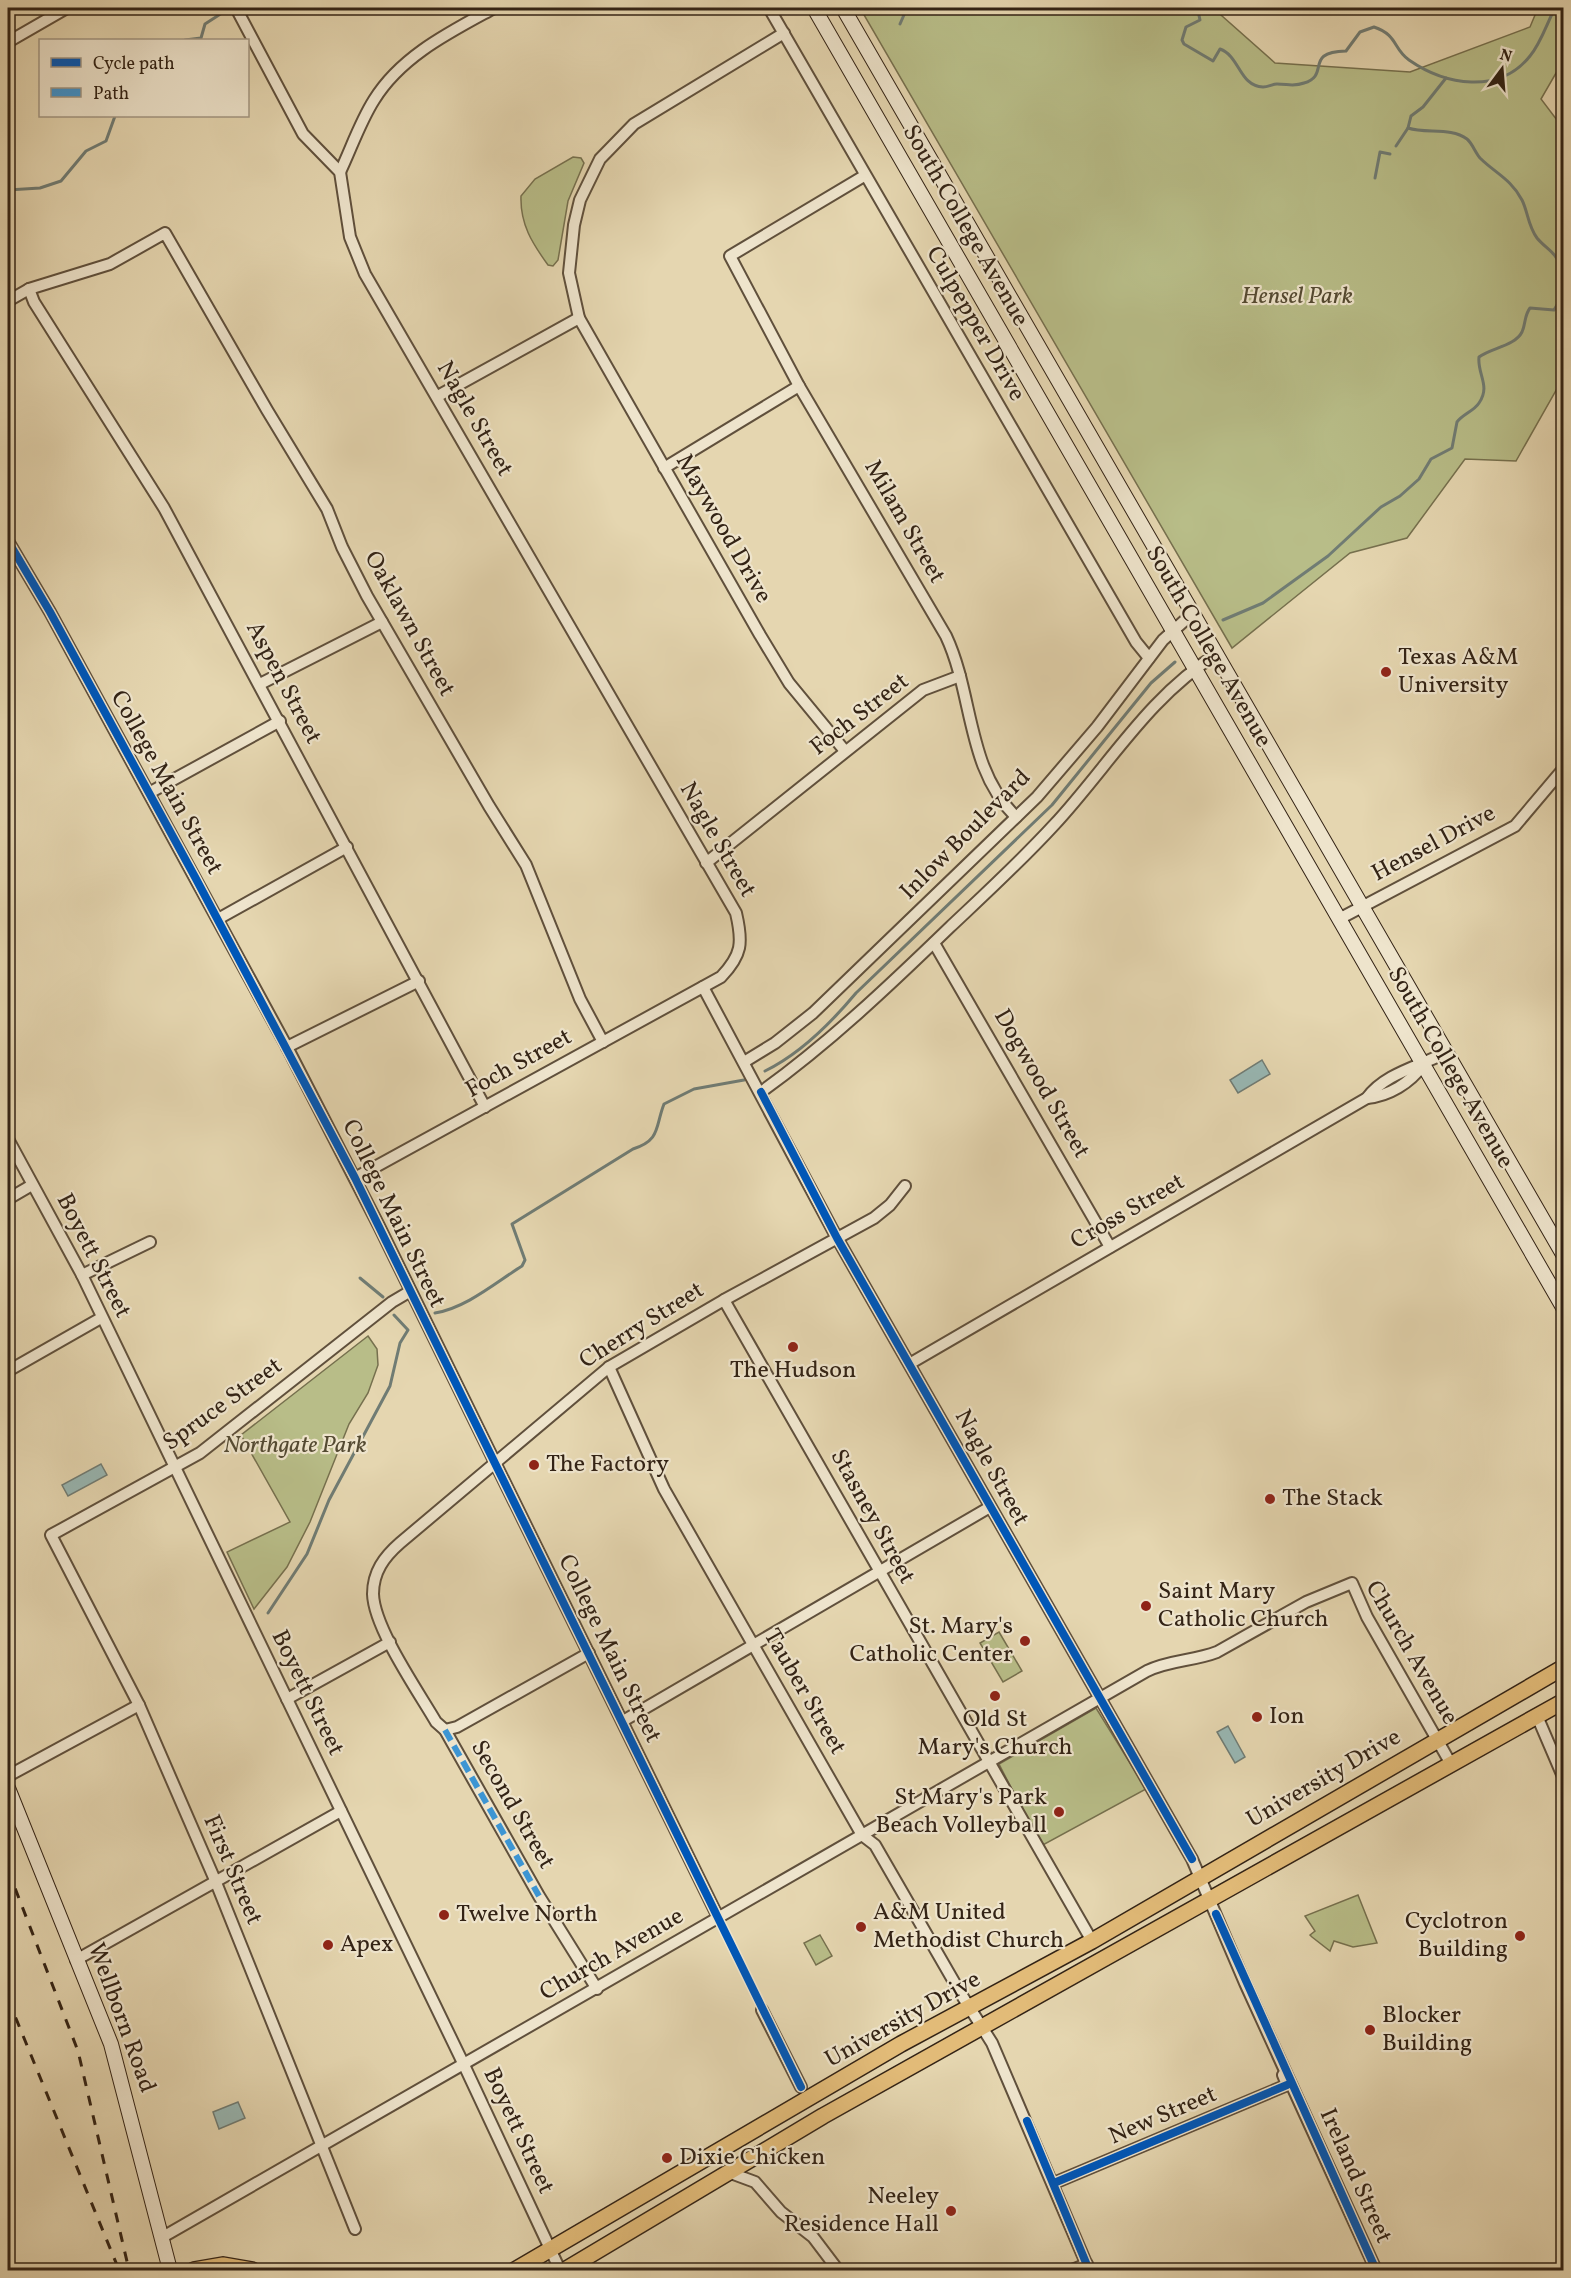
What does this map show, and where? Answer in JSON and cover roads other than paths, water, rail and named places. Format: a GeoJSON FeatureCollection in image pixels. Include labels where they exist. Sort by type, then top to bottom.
{"type":"FeatureCollection","features":[{"type":"Feature","properties":{"kind":"main road","name":"South College Avenue"},"geometry":{"type":"LineString","coordinates":[[814,8],[1339,920],[1561,1299]]}},
{"type":"Feature","properties":{"kind":"main road","name":"South College Avenue"},"geometry":{"type":"LineString","coordinates":[[843,8],[1563,1256]]}},
{"type":"Feature","properties":{"kind":"main road"},"geometry":{"type":"LineString","coordinates":[[993,321],[1016,307]]}},
{"type":"Feature","properties":{"kind":"main road"},"geometry":{"type":"LineString","coordinates":[[1266,792],[1288,778]]}},
{"type":"Feature","properties":{"kind":"main road","name":"University Drive"},"geometry":{"type":"LineString","coordinates":[[515,2271],[901,2044],[1092,1941],[1563,1667]]}},
{"type":"Feature","properties":{"kind":"main road","name":"University Drive"},"geometry":{"type":"LineString","coordinates":[[565,2271],[728,2172],[1563,1701]]}},
{"type":"Feature","properties":{"kind":"main road","name":"Wellborn Road"},"geometry":{"type":"LineString","coordinates":[[8,1788],[102,2020],[120,2072],[171,2271]]}},
{"type":"Feature","properties":{"kind":"main road"},"geometry":{"type":"LineString","coordinates":[[194,2271],[231,2265],[252,2271]]}},
{"type":"Feature","properties":{"kind":"street"},"geometry":{"type":"LineString","coordinates":[[8,42],[67,8]]}},
{"type":"Feature","properties":{"kind":"street"},"geometry":{"type":"LineString","coordinates":[[236,8],[303,134],[340,172],[374,100],[390,79],[422,49],[494,8]]}},
{"type":"Feature","properties":{"kind":"street","name":"Culpepper Drive"},"geometry":{"type":"LineString","coordinates":[[769,8],[864,176],[1136,642],[1149,658]]}},
{"type":"Feature","properties":{"kind":"street","name":"Maywood Drive"},"geometry":{"type":"LineString","coordinates":[[784,33],[634,124],[600,159],[580,200],[574,225],[569,273],[579,318],[664,468],[789,683],[845,751]]}},
{"type":"Feature","properties":{"kind":"street","name":"Nagle Street"},"geometry":{"type":"LineString","coordinates":[[340,172],[350,237],[358,261],[736,914],[741,945],[734,963],[721,977],[703,987],[837,1238],[1170,1819],[1209,1899]]}},
{"type":"Feature","properties":{"kind":"street","name":"Milam Street"},"geometry":{"type":"LineString","coordinates":[[864,176],[730,256],[799,386],[946,636],[960,676],[981,764],[996,794],[1016,817]]}},
{"type":"Feature","properties":{"kind":"street","name":"Oaklawn Street"},"geometry":{"type":"LineString","coordinates":[[29,289],[110,264],[165,233],[322,500],[355,574],[382,622],[526,865],[580,999],[603,1042]]}},
{"type":"Feature","properties":{"kind":"street"},"geometry":{"type":"LineString","coordinates":[[8,300],[29,289]]}},
{"type":"Feature","properties":{"kind":"street","name":"Aspen Street"},"geometry":{"type":"LineString","coordinates":[[29,289],[34,302],[164,508],[485,1107]]}},
{"type":"Feature","properties":{"kind":"street"},"geometry":{"type":"LineString","coordinates":[[438,396],[579,318]]}},
{"type":"Feature","properties":{"kind":"street"},"geometry":{"type":"LineString","coordinates":[[664,468],[799,386]]}},
{"type":"Feature","properties":{"kind":"street","name":"College Main Street"},"geometry":{"type":"LineString","coordinates":[[8,541],[51,612],[287,1047],[355,1178],[718,1917]]}},
{"type":"Feature","properties":{"kind":"street","name":"Inlow Boulevard"},"geometry":{"type":"LineString","coordinates":[[744,1062],[775,1043],[813,1013],[1016,817],[1068,761],[1172,630],[1193,613]]}},
{"type":"Feature","properties":{"kind":"street"},"geometry":{"type":"LineString","coordinates":[[260,684],[382,622]]}},
{"type":"Feature","properties":{"kind":"street"},"geometry":{"type":"LineString","coordinates":[[761,1092],[822,1046],[934,943],[1041,840],[1145,715],[1195,668],[1217,654]]}},
{"type":"Feature","properties":{"kind":"street","name":"Foch Street"},"geometry":{"type":"LineString","coordinates":[[706,863],[923,690],[960,676]]}},
{"type":"Feature","properties":{"kind":"street"},"geometry":{"type":"LineString","coordinates":[[149,793],[280,721]]}},
{"type":"Feature","properties":{"kind":"street","name":"Hensel Drive"},"geometry":{"type":"LineString","coordinates":[[1339,920],[1515,826],[1563,768]]}},
{"type":"Feature","properties":{"kind":"street"},"geometry":{"type":"LineString","coordinates":[[218,919],[347,847]]}},
{"type":"Feature","properties":{"kind":"street","name":"Dogwood Street"},"geometry":{"type":"LineString","coordinates":[[934,943],[1110,1247]]}},
{"type":"Feature","properties":{"kind":"street"},"geometry":{"type":"LineString","coordinates":[[287,1047],[419,981]]}},
{"type":"Feature","properties":{"kind":"street","name":"Foch Street"},"geometry":{"type":"LineString","coordinates":[[355,1178],[703,987]]}},
{"type":"Feature","properties":{"kind":"street","name":"Cross Street"},"geometry":{"type":"LineString","coordinates":[[910,1363],[1367,1098],[1382,1096],[1415,1076],[1423,1065],[1447,1052]]}},
{"type":"Feature","properties":{"kind":"street","name":"Boyett Street"},"geometry":{"type":"LineString","coordinates":[[8,1139],[82,1275],[464,2065],[560,2271]]}},
{"type":"Feature","properties":{"kind":"street"},"geometry":{"type":"LineString","coordinates":[[8,1199],[32,1185]]}},
{"type":"Feature","properties":{"kind":"street","name":"Cherry Street"},"geometry":{"type":"LineString","coordinates":[[390,1642],[375,1607],[373,1593],[380,1564],[394,1548],[609,1366],[874,1218],[890,1205],[905,1186]]}},
{"type":"Feature","properties":{"kind":"street"},"geometry":{"type":"LineString","coordinates":[[82,1275],[150,1242]]}},
{"type":"Feature","properties":{"kind":"street","name":"Spruce Street"},"geometry":{"type":"LineString","coordinates":[[51,1535],[200,1453],[392,1302],[409,1292]]}},
{"type":"Feature","properties":{"kind":"street","name":"Stasney Street"},"geometry":{"type":"LineString","coordinates":[[724,1300],[878,1572],[1092,1941]]}},
{"type":"Feature","properties":{"kind":"street"},"geometry":{"type":"LineString","coordinates":[[8,1371],[101,1318]]}},
{"type":"Feature","properties":{"kind":"street","name":"Tauber Street"},"geometry":{"type":"LineString","coordinates":[[609,1366],[664,1489],[862,1835],[875,1845],[970,2008],[993,2043],[1088,2268]]}},
{"type":"Feature","properties":{"kind":"street"},"geometry":{"type":"LineString","coordinates":[[622,1721],[990,1507]]}},
{"type":"Feature","properties":{"kind":"street","name":"First Street"},"geometry":{"type":"LineString","coordinates":[[51,1535],[139,1705],[215,1880],[320,2147],[356,2229]]}},
{"type":"Feature","properties":{"kind":"street","name":"Church Avenue"},"geometry":{"type":"LineString","coordinates":[[161,2238],[597,1989],[989,1760],[1157,1666],[1216,1652],[1306,1602],[1352,1583],[1367,1617],[1451,1764]]}},
{"type":"Feature","properties":{"kind":"street"},"geometry":{"type":"LineString","coordinates":[[287,1699],[390,1642]]}},
{"type":"Feature","properties":{"kind":"street","name":"Second Street"},"geometry":{"type":"LineString","coordinates":[[390,1642],[436,1722],[445,1730],[539,1896],[597,1989]]}},
{"type":"Feature","properties":{"kind":"street"},"geometry":{"type":"LineString","coordinates":[[445,1730],[457,1727],[589,1653]]}},
{"type":"Feature","properties":{"kind":"street"},"geometry":{"type":"LineString","coordinates":[[8,1776],[139,1705]]}},
{"type":"Feature","properties":{"kind":"street"},"geometry":{"type":"LineString","coordinates":[[1537,1716],[1563,1779]]}},
{"type":"Feature","properties":{"kind":"street"},"geometry":{"type":"LineString","coordinates":[[76,1960],[341,1811]]}},
{"type":"Feature","properties":{"kind":"street","name":"Ireland Street"},"geometry":{"type":"LineString","coordinates":[[1209,1899],[1376,2271]]}},
{"type":"Feature","properties":{"kind":"street"},"geometry":{"type":"LineString","coordinates":[[762,2010],[801,2087]]}},
{"type":"Feature","properties":{"kind":"street","name":"Ireland Street"},"geometry":{"type":"LineString","coordinates":[[1276,2049],[1287,2085]]}},
{"type":"Feature","properties":{"kind":"street","name":"New Street"},"geometry":{"type":"LineString","coordinates":[[1054,2183],[1287,2085]]}},
{"type":"Feature","properties":{"kind":"street"},"geometry":{"type":"LineString","coordinates":[[728,2172],[755,2182],[781,2212],[813,2237],[838,2271]]}},
{"type":"Feature","properties":{"kind":"street"},"geometry":{"type":"LineString","coordinates":[[1072,2271],[1088,2268]]}},
{"type":"Feature","properties":{"kind":"water"},"geometry":{"type":"Polygon","coordinates":[[[1262,1060],[1270,1074],[1238,1093],[1230,1080],[1262,1060]]]}},
{"type":"Feature","properties":{"kind":"water"},"geometry":{"type":"Polygon","coordinates":[[[101,1464],[107,1475],[68,1496],[62,1485],[101,1464]]]}},
{"type":"Feature","properties":{"kind":"water"},"geometry":{"type":"Polygon","coordinates":[[[1228,1726],[1245,1757],[1235,1763],[1217,1732],[1228,1726]]]}},
{"type":"Feature","properties":{"kind":"water"},"geometry":{"type":"Polygon","coordinates":[[[238,2102],[245,2118],[219,2129],[213,2112],[238,2102]]]}},
{"type":"Feature","properties":{"kind":"waterway"},"geometry":{"type":"LineString","coordinates":[[900,24],[907,8]]}},
{"type":"Feature","properties":{"kind":"waterway"},"geometry":{"type":"LineString","coordinates":[[1189,8],[1198,11],[1200,20],[1186,27],[1182,40],[1184,44],[1213,61],[1220,49],[1232,58],[1249,82],[1263,87],[1277,84],[1297,85],[1312,79],[1325,55],[1346,51],[1360,32],[1374,27],[1387,34],[1404,56],[1423,69],[1455,80],[1471,82],[1503,77],[1517,68],[1534,51],[1555,8]]}},
{"type":"Feature","properties":{"kind":"waterway"},"geometry":{"type":"LineString","coordinates":[[193,39],[201,38],[205,24],[222,13]]}},
{"type":"Feature","properties":{"kind":"waterway"},"geometry":{"type":"LineString","coordinates":[[1223,620],[1263,603],[1328,556],[1381,507],[1400,496],[1419,479],[1431,459],[1452,448],[1457,422],[1477,406],[1484,391],[1479,357],[1519,337],[1530,308],[1554,310],[1559,300],[1562,283],[1558,261],[1534,233],[1522,200],[1513,187],[1480,158],[1469,141],[1461,135],[1408,128],[1411,116],[1423,107],[1446,78]]}},
{"type":"Feature","properties":{"kind":"waterway"},"geometry":{"type":"LineString","coordinates":[[8,190],[40,188],[61,181],[86,151],[106,141],[115,117]]}},
{"type":"Feature","properties":{"kind":"waterway"},"geometry":{"type":"LineString","coordinates":[[1396,146],[1408,128]]}},
{"type":"Feature","properties":{"kind":"waterway"},"geometry":{"type":"LineString","coordinates":[[1375,178],[1380,152],[1390,154]]}},
{"type":"Feature","properties":{"kind":"waterway"},"geometry":{"type":"LineString","coordinates":[[765,1071],[790,1056],[814,1037],[856,993],[1052,805],[1151,683],[1175,662]]}},
{"type":"Feature","properties":{"kind":"waterway"},"geometry":{"type":"LineString","coordinates":[[435,1313],[458,1306],[522,1266],[525,1260],[512,1224],[648,1141],[656,1132],[664,1104],[694,1089],[744,1080]]}},
{"type":"Feature","properties":{"kind":"waterway"},"geometry":{"type":"LineString","coordinates":[[360,1278],[383,1297]]}},
{"type":"Feature","properties":{"kind":"waterway"},"geometry":{"type":"LineString","coordinates":[[268,1613],[307,1554],[329,1500],[390,1386],[400,1343],[408,1330],[394,1315]]}},
{"type":"Feature","properties":{"kind":"railway"},"geometry":{"type":"LineString","coordinates":[[8,1870],[78,2051],[129,2270]]}},
{"type":"Feature","properties":{"kind":"railway"},"geometry":{"type":"LineString","coordinates":[[8,1999],[119,2270]]}},
{"type":"Feature","properties":{"kind":"place","name":"Texas A&M University"},"geometry":{"type":"Point","coordinates":[1386,672]}},
{"type":"Feature","properties":{"kind":"place","name":"The Hudson"},"geometry":{"type":"Point","coordinates":[793,1347]}},
{"type":"Feature","properties":{"kind":"place","name":"The Factory"},"geometry":{"type":"Point","coordinates":[534,1465]}},
{"type":"Feature","properties":{"kind":"place","name":"The Stack"},"geometry":{"type":"Point","coordinates":[1270,1499]}},
{"type":"Feature","properties":{"kind":"place","name":"Saint Mary Catholic Church"},"geometry":{"type":"Point","coordinates":[1146,1606]}},
{"type":"Feature","properties":{"kind":"place","name":"St. Mary's Catholic Center"},"geometry":{"type":"Point","coordinates":[1025,1641]}},
{"type":"Feature","properties":{"kind":"place","name":"Old St Mary's Church"},"geometry":{"type":"Point","coordinates":[995,1696]}},
{"type":"Feature","properties":{"kind":"place","name":"Ion"},"geometry":{"type":"Point","coordinates":[1257,1717]}},
{"type":"Feature","properties":{"kind":"place","name":"St Mary's Park Beach Volleyball"},"geometry":{"type":"Point","coordinates":[1059,1812]}},
{"type":"Feature","properties":{"kind":"place","name":"Twelve North"},"geometry":{"type":"Point","coordinates":[444,1915]}},
{"type":"Feature","properties":{"kind":"place","name":"A&M United Methodist Church"},"geometry":{"type":"Point","coordinates":[861,1927]}},
{"type":"Feature","properties":{"kind":"place","name":"Cyclotron Building"},"geometry":{"type":"Point","coordinates":[1520,1936]}},
{"type":"Feature","properties":{"kind":"place","name":"Apex"},"geometry":{"type":"Point","coordinates":[328,1945]}},
{"type":"Feature","properties":{"kind":"place","name":"Blocker Building"},"geometry":{"type":"Point","coordinates":[1370,2030]}},
{"type":"Feature","properties":{"kind":"place","name":"Dixie Chicken"},"geometry":{"type":"Point","coordinates":[667,2158]}},
{"type":"Feature","properties":{"kind":"place","name":"Neeley Residence Hall"},"geometry":{"type":"Point","coordinates":[951,2211]}},
{"type":"Feature","properties":{"kind":"park label","name":"Hensel Park"},"geometry":{"type":"Point","coordinates":[1297,297]}},
{"type":"Feature","properties":{"kind":"park label","name":"Northgate Park"},"geometry":{"type":"Point","coordinates":[295,1446]}}]}
